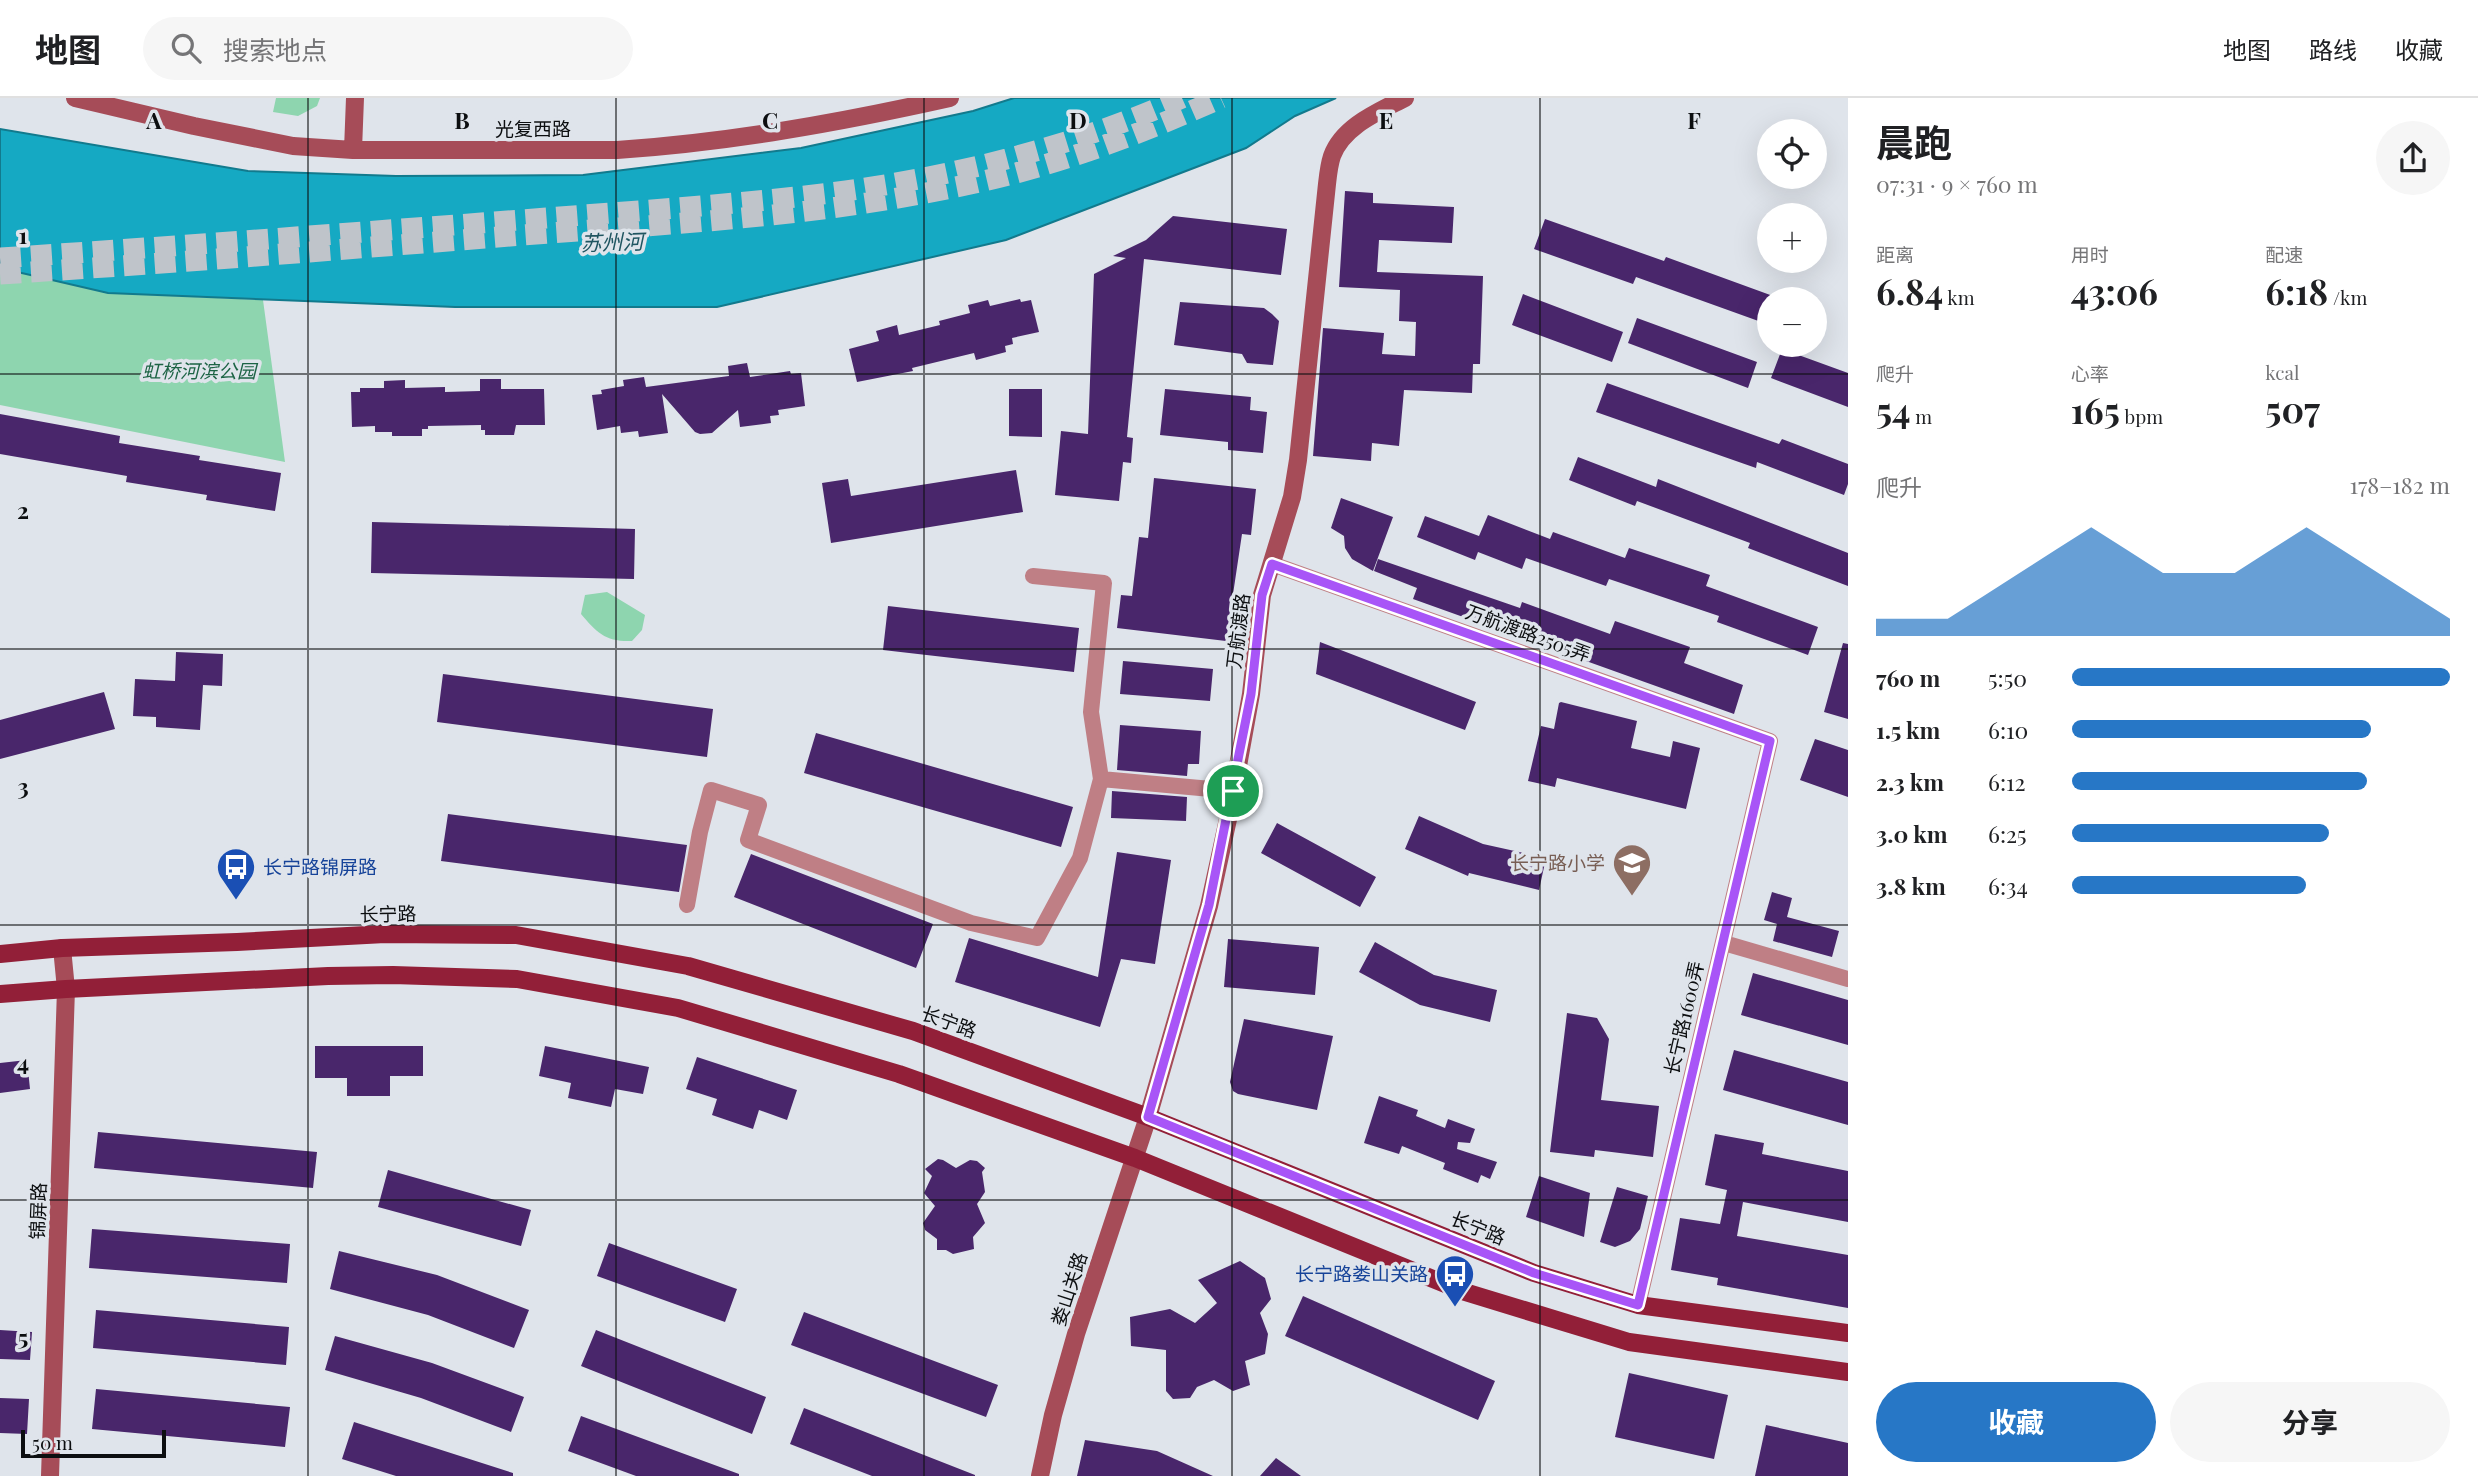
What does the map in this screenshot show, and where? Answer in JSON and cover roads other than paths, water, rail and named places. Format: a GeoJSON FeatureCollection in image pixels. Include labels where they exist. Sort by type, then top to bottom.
{"type":"FeatureCollection","features":[{"type":"Feature","properties":{"kind":"main road","name":"长宁路"},"geometry":{"type":"LineString","coordinates":[[0,954],[62,948],[385,934],[516,935],[688,966],[913,1031],[1148,1117],[1534,1273],[1638,1305],[1848,1333]]}},
{"type":"Feature","properties":{"kind":"main road"},"geometry":{"type":"LineString","coordinates":[[0,994],[328,976],[517,979],[678,1007],[899,1074],[1135,1158],[1465,1292],[1629,1342],[1848,1372]]}},
{"type":"Feature","properties":{"kind":"street","name":"光复西路"},"geometry":{"type":"LineString","coordinates":[[75,98],[293,146],[353,150],[617,150],[655,147],[757,136],[839,123],[950,98]]}},
{"type":"Feature","properties":{"kind":"street"},"geometry":{"type":"LineString","coordinates":[[353,150],[355,98]]}},
{"type":"Feature","properties":{"kind":"street","name":"万航渡路"},"geometry":{"type":"LineString","coordinates":[[1148,1117],[1209,905],[1251,694],[1262,595],[1292,497],[1325,197],[1332,156],[1344,135],[1381,110],[1405,98]]}},
{"type":"Feature","properties":{"kind":"street","name":"万航渡路2505弄"},"geometry":{"type":"LineString","coordinates":[[1272,564],[1770,741]]}},
{"type":"Feature","properties":{"kind":"street"},"geometry":{"type":"LineString","coordinates":[[687,905],[700,832],[711,790],[759,805],[748,840],[971,923],[1037,938],[1080,858],[1101,779],[1091,712],[1104,583],[1033,576]]}},
{"type":"Feature","properties":{"kind":"street","name":"长宁路1600弄"},"geometry":{"type":"LineString","coordinates":[[1638,1305],[1770,741]]}},
{"type":"Feature","properties":{"kind":"street"},"geometry":{"type":"LineString","coordinates":[[1101,779],[1233,791]]}},
{"type":"Feature","properties":{"kind":"street"},"geometry":{"type":"LineString","coordinates":[[1724,943],[1848,979]]}},
{"type":"Feature","properties":{"kind":"street","name":"锦屏路"},"geometry":{"type":"LineString","coordinates":[[50,1476],[66,989],[62,948]]}},
{"type":"Feature","properties":{"kind":"street","name":"娄山关路"},"geometry":{"type":"LineString","coordinates":[[1040,1476],[1053,1415],[1076,1334],[1148,1117]]}},
{"type":"Feature","properties":{"kind":"water","name":"苏州河"},"geometry":{"type":"Polygon","coordinates":[[[1014,98],[1336,98],[1295,116],[1246,148],[1006,240],[717,307],[455,307],[108,293],[0,268],[0,129],[248,171],[396,176],[583,175],[801,148],[973,111],[1014,98]]]}},
{"type":"Feature","properties":{"kind":"tunnel"},"geometry":{"type":"LineString","coordinates":[[0,258],[659,209],[846,191],[932,176],[1017,156],[1101,130],[1182,98]]}},
{"type":"Feature","properties":{"kind":"tunnel"},"geometry":{"type":"LineString","coordinates":[[0,274],[685,223],[848,206],[956,187],[1024,171],[1124,138],[1221,98]]}},
{"type":"Feature","properties":{"kind":"place","name":"长宁路小学"},"geometry":{"type":"Point","coordinates":[1632,897]}},
{"type":"Feature","properties":{"kind":"place","name":"长宁路锦屏路"},"geometry":{"type":"Point","coordinates":[236,901]}},
{"type":"Feature","properties":{"kind":"place","name":"长宁路娄山关路"},"geometry":{"type":"Point","coordinates":[1455,1308]}},
{"type":"Feature","properties":{"kind":"park label","name":"虹桥河滨公园"},"geometry":{"type":"Point","coordinates":[199,371]}}]}
